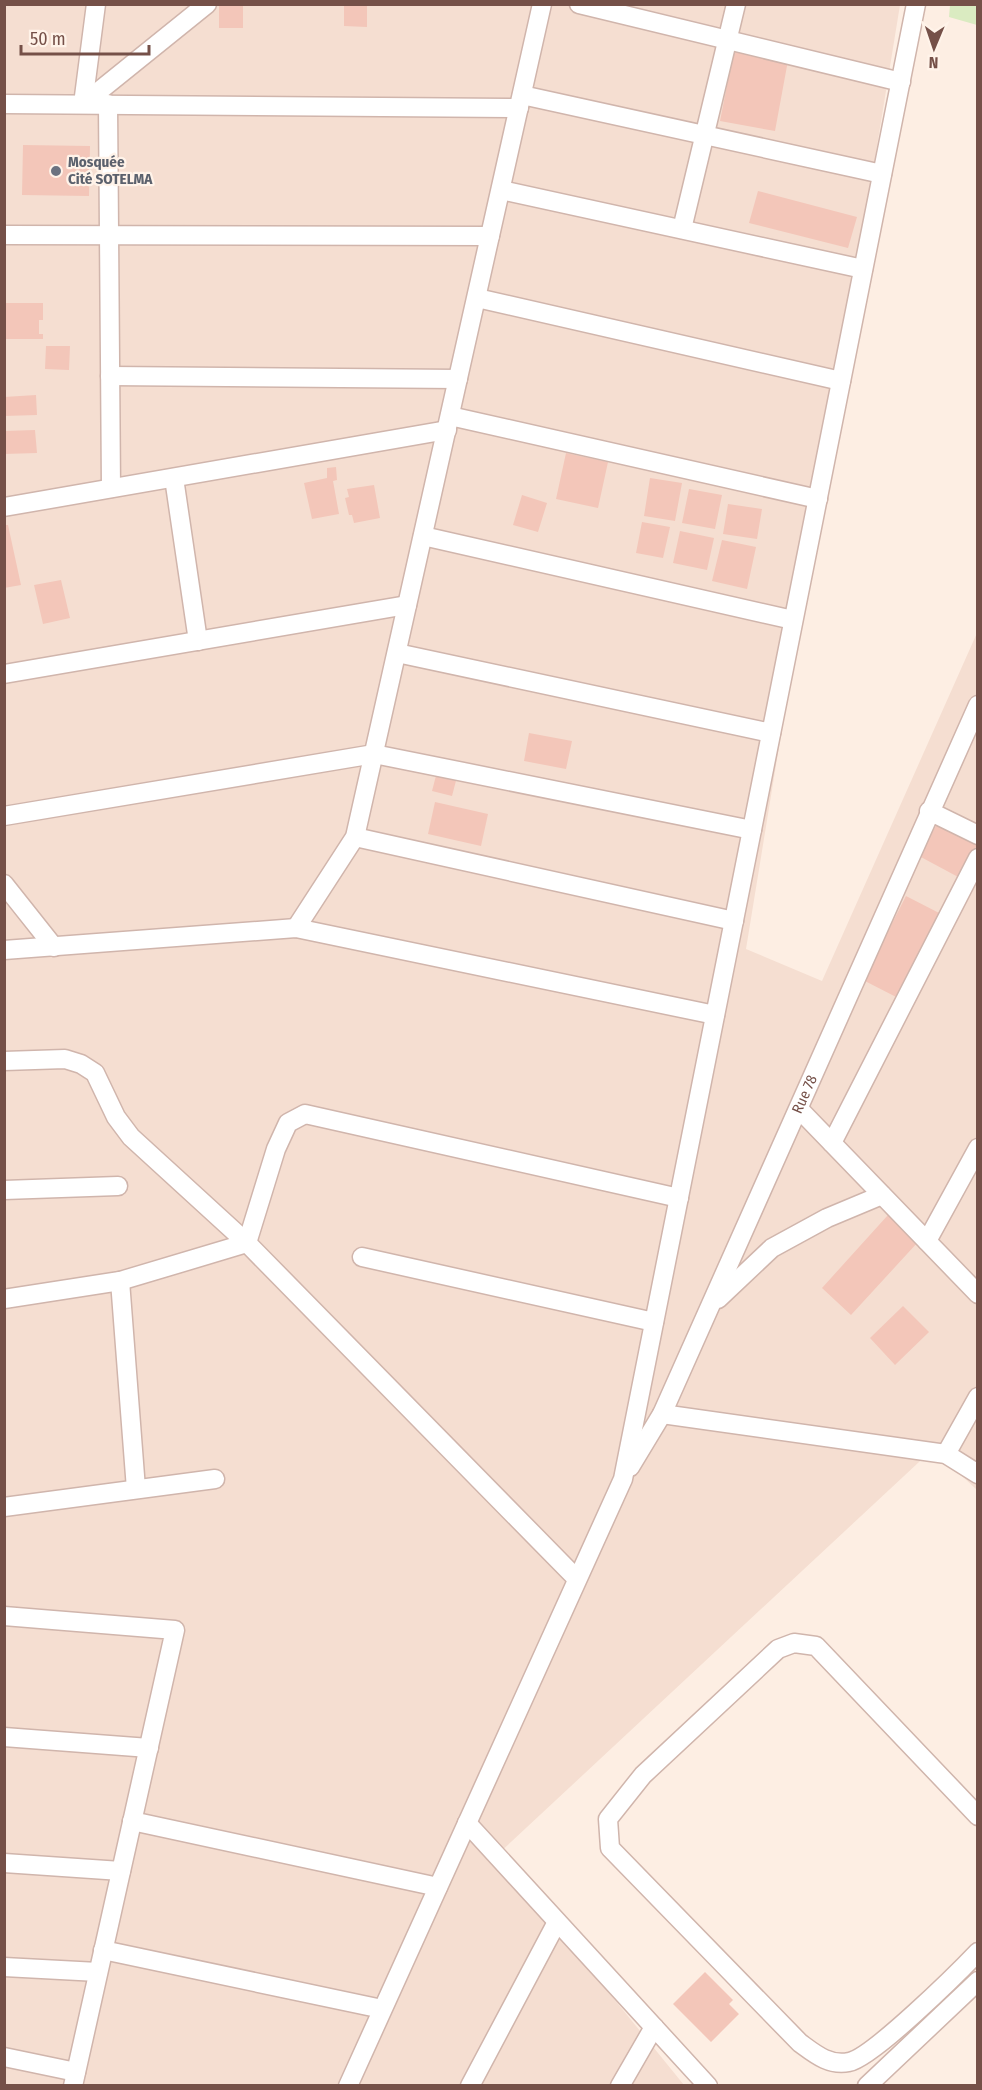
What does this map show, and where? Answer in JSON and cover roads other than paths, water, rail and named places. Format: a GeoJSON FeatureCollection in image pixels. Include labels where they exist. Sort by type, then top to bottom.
{"type":"FeatureCollection","features":[{"type":"Feature","properties":{"kind":"street"},"geometry":{"type":"LineString","coordinates":[[83,104],[96,4]]}},
{"type":"Feature","properties":{"kind":"street"},"geometry":{"type":"LineString","coordinates":[[83,104],[207,4]]}},
{"type":"Feature","properties":{"kind":"street"},"geometry":{"type":"LineString","coordinates":[[296,928],[355,837],[542,4]]}},
{"type":"Feature","properties":{"kind":"street"},"geometry":{"type":"LineString","coordinates":[[579,4],[901,82]]}},
{"type":"Feature","properties":{"kind":"street"},"geometry":{"type":"LineString","coordinates":[[682,229],[736,4]]}},
{"type":"Feature","properties":{"kind":"street"},"geometry":{"type":"LineString","coordinates":[[348,2085],[623,1479],[916,4]]}},
{"type":"Feature","properties":{"kind":"street"},"geometry":{"type":"LineString","coordinates":[[4,104],[520,101],[705,135],[882,174]]}},
{"type":"Feature","properties":{"kind":"street"},"geometry":{"type":"LineString","coordinates":[[108,104],[111,488]]}},
{"type":"Feature","properties":{"kind":"street"},"geometry":{"type":"LineString","coordinates":[[501,190],[863,269]]}},
{"type":"Feature","properties":{"kind":"street"},"geometry":{"type":"LineString","coordinates":[[4,235],[490,236]]}},
{"type":"Feature","properties":{"kind":"street"},"geometry":{"type":"LineString","coordinates":[[477,298],[841,381]]}},
{"type":"Feature","properties":{"kind":"street"},"geometry":{"type":"LineString","coordinates":[[110,376],[458,379]]}},
{"type":"Feature","properties":{"kind":"street"},"geometry":{"type":"LineString","coordinates":[[4,507],[174,478],[448,423],[818,499]]}},
{"type":"Feature","properties":{"kind":"street"},"geometry":{"type":"LineString","coordinates":[[174,478],[198,641]]}},
{"type":"Feature","properties":{"kind":"street"},"geometry":{"type":"LineString","coordinates":[[423,537],[794,620]]}},
{"type":"Feature","properties":{"kind":"street"},"geometry":{"type":"LineString","coordinates":[[4,674],[407,605]]}},
{"type":"Feature","properties":{"kind":"street"},"geometry":{"type":"LineString","coordinates":[[397,653],[771,733]]}},
{"type":"Feature","properties":{"kind":"street","name":"Rue 78"},"geometry":{"type":"LineString","coordinates":[[623,1479],[662,1414],[978,705]]}},
{"type":"Feature","properties":{"kind":"street"},"geometry":{"type":"LineString","coordinates":[[4,816],[374,754],[752,830]]}},
{"type":"Feature","properties":{"kind":"street"},"geometry":{"type":"LineString","coordinates":[[929,811],[978,835]]}},
{"type":"Feature","properties":{"kind":"street"},"geometry":{"type":"LineString","coordinates":[[355,837],[734,921]]}},
{"type":"Feature","properties":{"kind":"street"},"geometry":{"type":"LineString","coordinates":[[832,1143],[978,858]]}},
{"type":"Feature","properties":{"kind":"street"},"geometry":{"type":"LineString","coordinates":[[4,884],[54,947]]}},
{"type":"Feature","properties":{"kind":"street"},"geometry":{"type":"LineString","coordinates":[[4,950],[296,928],[715,1015]]}},
{"type":"Feature","properties":{"kind":"street"},"geometry":{"type":"LineString","coordinates":[[4,1061],[65,1059],[81,1064],[95,1073],[116,1117],[131,1137],[246,1243],[577,1579]]}},
{"type":"Feature","properties":{"kind":"street"},"geometry":{"type":"LineString","coordinates":[[799,1109],[978,1294]]}},
{"type":"Feature","properties":{"kind":"street"},"geometry":{"type":"LineString","coordinates":[[246,1243],[280,1140],[288,1123],[305,1114],[678,1198]]}},
{"type":"Feature","properties":{"kind":"street"},"geometry":{"type":"LineString","coordinates":[[927,1241],[978,1148]]}},
{"type":"Feature","properties":{"kind":"street"},"geometry":{"type":"LineString","coordinates":[[4,1190],[118,1186]]}},
{"type":"Feature","properties":{"kind":"street"},"geometry":{"type":"LineString","coordinates":[[711,1305],[772,1248],[827,1218],[882,1195]]}},
{"type":"Feature","properties":{"kind":"street"},"geometry":{"type":"LineString","coordinates":[[4,1299],[120,1281],[246,1243]]}},
{"type":"Feature","properties":{"kind":"street"},"geometry":{"type":"LineString","coordinates":[[362,1257],[654,1322]]}},
{"type":"Feature","properties":{"kind":"street"},"geometry":{"type":"LineString","coordinates":[[120,1281],[136,1489]]}},
{"type":"Feature","properties":{"kind":"street"},"geometry":{"type":"LineString","coordinates":[[946,1454],[978,1397]]}},
{"type":"Feature","properties":{"kind":"street"},"geometry":{"type":"LineString","coordinates":[[662,1414],[946,1454],[978,1474]]}},
{"type":"Feature","properties":{"kind":"street"},"geometry":{"type":"LineString","coordinates":[[4,1507],[214,1479]]}},
{"type":"Feature","properties":{"kind":"street"},"geometry":{"type":"LineString","coordinates":[[4,1616],[175,1630],[74,2079],[4,2057]]}},
{"type":"Feature","properties":{"kind":"street"},"geometry":{"type":"LineString","coordinates":[[978,1816],[816,1646],[795,1643],[778,1649],[651,1767],[608,1819],[610,1848],[800,2043],[823,2060],[849,2062],[872,2051],[978,1952]]}},
{"type":"Feature","properties":{"kind":"street"},"geometry":{"type":"LineString","coordinates":[[4,1737],[149,1748]]}},
{"type":"Feature","properties":{"kind":"street"},"geometry":{"type":"LineString","coordinates":[[132,1821],[438,1887]]}},
{"type":"Feature","properties":{"kind":"street"},"geometry":{"type":"LineString","coordinates":[[467,1823],[708,2085]]}},
{"type":"Feature","properties":{"kind":"street"},"geometry":{"type":"LineString","coordinates":[[4,1863],[121,1871]]}},
{"type":"Feature","properties":{"kind":"street"},"geometry":{"type":"LineString","coordinates":[[470,2085],[557,1922]]}},
{"type":"Feature","properties":{"kind":"street"},"geometry":{"type":"LineString","coordinates":[[103,1950],[382,2009]]}},
{"type":"Feature","properties":{"kind":"street"},"geometry":{"type":"LineString","coordinates":[[4,1967],[98,1972]]}},
{"type":"Feature","properties":{"kind":"street"},"geometry":{"type":"LineString","coordinates":[[867,2085],[978,1981]]}},
{"type":"Feature","properties":{"kind":"street"},"geometry":{"type":"LineString","coordinates":[[620,2085],[654,2027]]}},
{"type":"Feature","properties":{"kind":"place","name":"Mosquée Cité SOTELMA"},"geometry":{"type":"Point","coordinates":[56,171]}}]}
